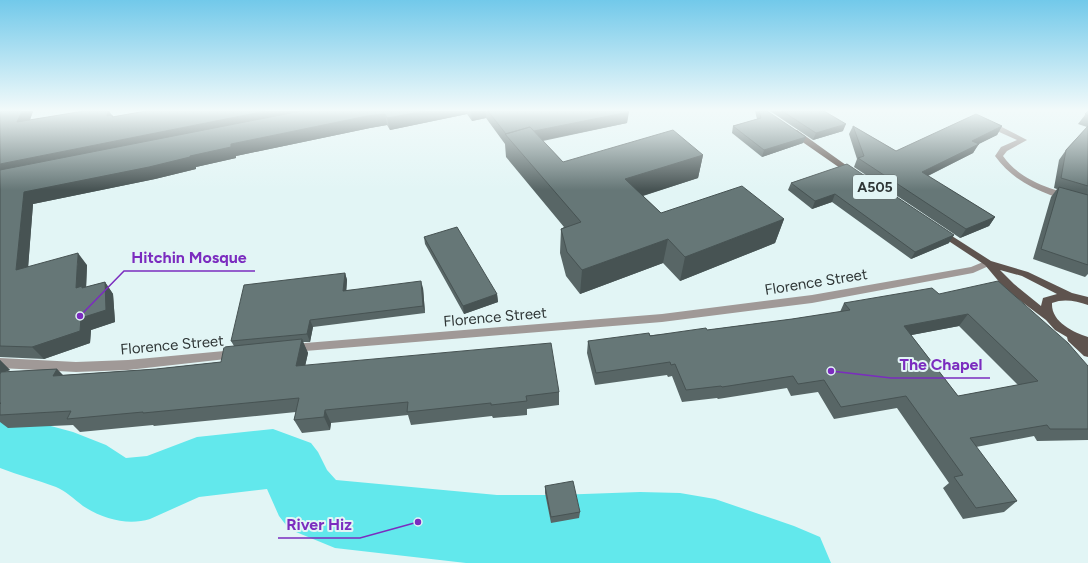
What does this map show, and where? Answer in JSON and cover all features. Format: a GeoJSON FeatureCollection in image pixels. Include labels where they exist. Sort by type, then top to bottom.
{"type":"FeatureCollection","features":[{"type":"Feature","properties":{"kind":"main road","name":"A505"},"geometry":{"type":"LineString","coordinates":[[800,137],[863,179]]}},
{"type":"Feature","properties":{"kind":"main road"},"geometry":{"type":"LineString","coordinates":[[935,228],[988,263],[1010,287],[1088,352]]}},
{"type":"Feature","properties":{"kind":"main road"},"geometry":{"type":"LineString","coordinates":[[988,263],[1025,274],[1069,296],[1088,301]]}},
{"type":"Feature","properties":{"kind":"main road"},"geometry":{"type":"LineString","coordinates":[[1049,318],[1045,307],[1047,301],[1057,296],[1069,296]]}},
{"type":"Feature","properties":{"kind":"main road"},"geometry":{"type":"LineString","coordinates":[[1065,332],[1088,342]]}},
{"type":"Feature","properties":{"kind":"street"},"geometry":{"type":"LineString","coordinates":[[1017,137],[1023,140],[1004,149],[999,156],[1006,165],[1017,175],[1040,187],[1088,203]]}},
{"type":"Feature","properties":{"kind":"street","name":"Florence Street"},"geometry":{"type":"LineString","coordinates":[[283,350],[662,318],[812,299],[973,270],[988,263]]}},
{"type":"Feature","properties":{"kind":"street","name":"Florence Street"},"geometry":{"type":"LineString","coordinates":[[0,363],[76,367],[128,365],[244,353]]}},
{"type":"Feature","properties":{"kind":"building"},"geometry":{"type":"Polygon","coordinates":[[[0,137],[134,137],[0,164],[0,137]]]}},
{"type":"Feature","properties":{"kind":"building"},"geometry":{"type":"Polygon","coordinates":[[[167,137],[264,137],[231,144],[231,147],[149,167],[24,192],[16,270],[78,253],[76,288],[82,286],[82,288],[105,282],[106,310],[81,318],[80,331],[32,347],[0,346],[0,170],[167,137]]]}},
{"type":"Feature","properties":{"kind":"building"},"geometry":{"type":"Polygon","coordinates":[[[508,137],[540,137],[563,162],[648,137],[682,137],[703,155],[625,179],[661,213],[742,186],[784,219],[685,257],[668,239],[582,270],[567,252],[561,229],[581,222],[508,137]]]}},
{"type":"Feature","properties":{"kind":"building"},"geometry":{"type":"Polygon","coordinates":[[[748,137],[805,137],[764,150],[748,137]]]}},
{"type":"Feature","properties":{"kind":"building"},"geometry":{"type":"Polygon","coordinates":[[[857,137],[872,137],[896,151],[926,137],[979,137],[972,141],[979,144],[922,172],[995,217],[966,229],[858,158],[864,156],[857,137]]]}},
{"type":"Feature","properties":{"kind":"building"},"geometry":{"type":"Polygon","coordinates":[[[1078,137],[1088,137],[1088,186],[1061,178],[1066,150],[1078,137]]]}},
{"type":"Feature","properties":{"kind":"building"},"geometry":{"type":"Polygon","coordinates":[[[847,164],[954,235],[915,252],[835,194],[815,201],[791,183],[847,164]]]}},
{"type":"Feature","properties":{"kind":"building"},"geometry":{"type":"Polygon","coordinates":[[[1059,187],[1088,195],[1088,265],[1041,249],[1059,187]]]}},
{"type":"Feature","properties":{"kind":"building"},"geometry":{"type":"Polygon","coordinates":[[[457,227],[497,294],[463,306],[424,237],[457,227]]]}},
{"type":"Feature","properties":{"kind":"building"},"geometry":{"type":"Polygon","coordinates":[[[345,273],[343,291],[421,281],[423,306],[310,320],[307,334],[231,341],[244,285],[345,273]]]}},
{"type":"Feature","properties":{"kind":"building"},"geometry":{"type":"Polygon","coordinates":[[[998,281],[1068,343],[1088,366],[1088,429],[1050,429],[1047,425],[970,438],[1017,501],[976,508],[954,477],[963,475],[906,396],[841,407],[824,380],[798,384],[793,376],[722,387],[686,390],[675,364],[671,365],[670,362],[596,373],[588,341],[649,333],[650,336],[706,328],[707,330],[792,319],[850,310],[844,303],[932,288],[939,294],[998,281]],[[968,314],[904,326],[958,396],[1038,381],[968,314]]]}},
{"type":"Feature","properties":{"kind":"building"},"geometry":{"type":"Polygon","coordinates":[[[302,339],[296,366],[551,343],[559,392],[526,396],[527,401],[491,405],[491,403],[407,412],[408,402],[325,410],[324,417],[294,420],[299,398],[67,419],[71,411],[0,415],[1,372],[57,369],[53,376],[156,369],[221,362],[224,347],[302,339]]]}},
{"type":"Feature","properties":{"kind":"building"},"geometry":{"type":"Polygon","coordinates":[[[573,481],[580,512],[551,517],[545,486],[573,481]]]}},
{"type":"Feature","properties":{"kind":"waterway"},"geometry":{"type":"LineString","coordinates":[[0,438],[20,447],[63,459],[83,467],[106,483],[118,489],[134,490],[150,487],[189,469],[197,467],[273,459],[281,461],[292,469],[303,493],[310,502],[335,514],[497,531],[556,531],[640,527],[680,528],[715,535],[794,563]]}},
{"type":"Feature","properties":{"kind":"place","name":"Hitchin Mosque"},"geometry":{"type":"Point","coordinates":[80,316]}},
{"type":"Feature","properties":{"kind":"place","name":"The Chapel"},"geometry":{"type":"Point","coordinates":[831,371]}},
{"type":"Feature","properties":{"kind":"place","name":"River Hiz"},"geometry":{"type":"Point","coordinates":[418,522]}}]}
